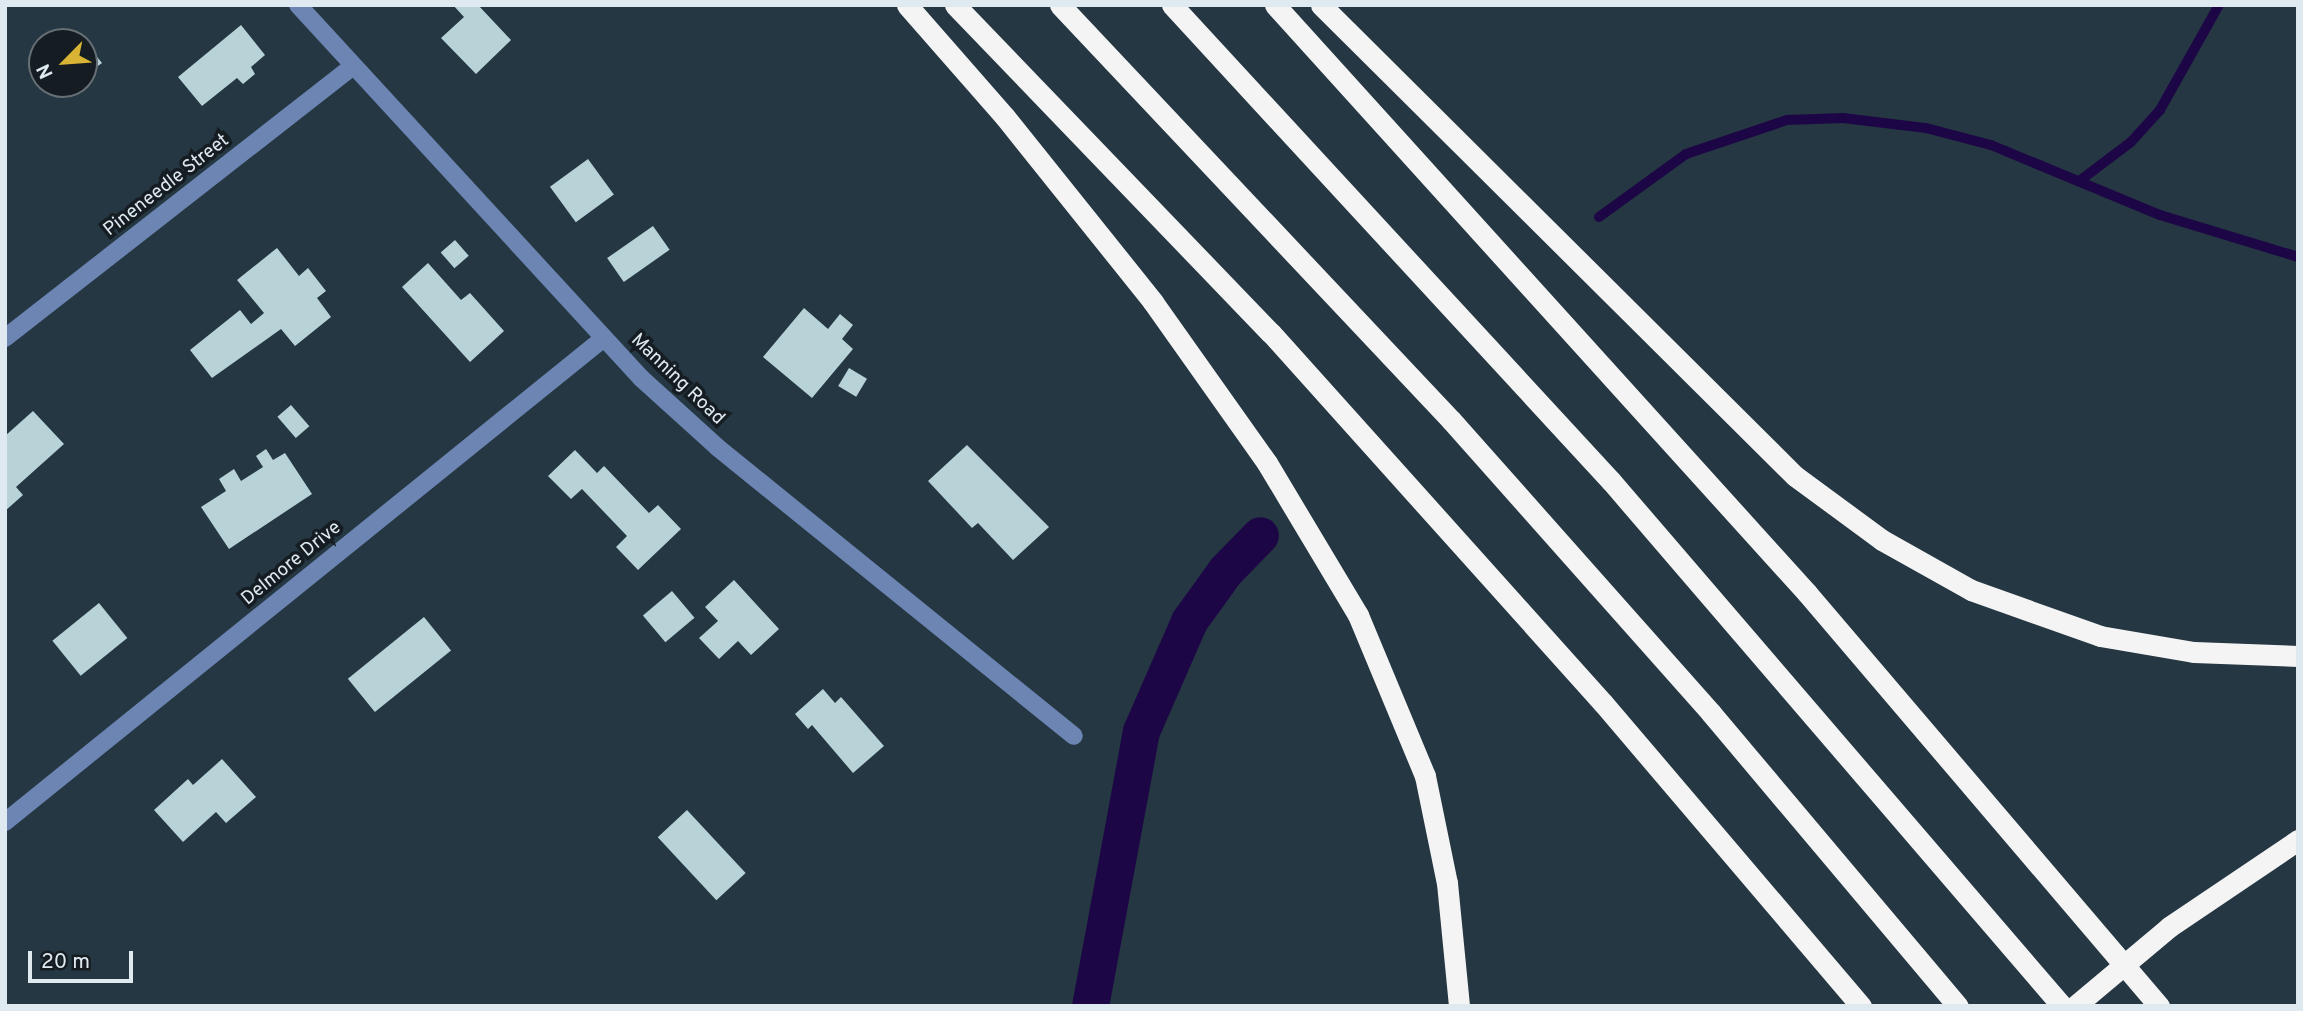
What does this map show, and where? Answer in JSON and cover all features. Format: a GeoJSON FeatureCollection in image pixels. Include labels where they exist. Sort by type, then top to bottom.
{"type":"FeatureCollection","features":[{"type":"Feature","properties":{"kind":"highway"},"geometry":{"type":"LineString","coordinates":[[907,5],[1005,117],[1153,302],[1268,463],[1351,603],[1403,712],[1425,776],[1447,883],[1459,1006]]}},
{"type":"Feature","properties":{"kind":"highway"},"geometry":{"type":"LineString","coordinates":[[955,5],[1290,353],[1603,703],[1861,1006]]}},
{"type":"Feature","properties":{"kind":"highway"},"geometry":{"type":"LineString","coordinates":[[1059,5],[1451,420],[1710,713],[1958,1006]]}},
{"type":"Feature","properties":{"kind":"highway"},"geometry":{"type":"LineString","coordinates":[[1172,5],[1628,501],[2062,1006]]}},
{"type":"Feature","properties":{"kind":"highway"},"geometry":{"type":"LineString","coordinates":[[1275,5],[1807,593],[2159,1006]]}},
{"type":"Feature","properties":{"kind":"highway"},"geometry":{"type":"LineString","coordinates":[[1321,5],[1795,476],[1882,540],[1971,590],[2069,627],[2194,652],[2298,656]]}},
{"type":"Feature","properties":{"kind":"highway"},"geometry":{"type":"LineString","coordinates":[[2075,1006],[2169,927],[2298,840]]}},
{"type":"Feature","properties":{"kind":"street","name":"Manning Road"},"geometry":{"type":"LineString","coordinates":[[298,5],[604,338],[718,447],[1074,736]]}},
{"type":"Feature","properties":{"kind":"street","name":"Pineneedle Street"},"geometry":{"type":"LineString","coordinates":[[5,338],[353,66]]}},
{"type":"Feature","properties":{"kind":"street","name":"Delmore Drive"},"geometry":{"type":"LineString","coordinates":[[5,822],[604,338]]}},
{"type":"Feature","properties":{"kind":"building"},"geometry":{"type":"Polygon","coordinates":[[[453,5],[478,5],[511,40],[476,74],[441,38],[464,17],[453,5]]]}},
{"type":"Feature","properties":{"kind":"building"},"geometry":{"type":"Polygon","coordinates":[[[241,25],[265,55],[251,67],[255,74],[243,84],[237,78],[202,106],[178,77],[241,25]]]}},
{"type":"Feature","properties":{"kind":"building"},"geometry":{"type":"Polygon","coordinates":[[[588,159],[614,195],[576,222],[550,187],[588,159]]]}},
{"type":"Feature","properties":{"kind":"building"},"geometry":{"type":"Polygon","coordinates":[[[653,226],[670,250],[624,282],[607,258],[653,226]]]}},
{"type":"Feature","properties":{"kind":"building"},"geometry":{"type":"Polygon","coordinates":[[[455,240],[469,256],[454,268],[441,252],[455,240]]]}},
{"type":"Feature","properties":{"kind":"building"},"geometry":{"type":"Polygon","coordinates":[[[277,248],[299,276],[308,268],[326,291],[317,298],[331,317],[295,346],[281,329],[212,378],[190,350],[240,310],[251,324],[264,313],[237,280],[277,248]]]}},
{"type":"Feature","properties":{"kind":"building"},"geometry":{"type":"Polygon","coordinates":[[[428,263],[461,300],[470,293],[504,331],[470,362],[402,287],[428,263]]]}},
{"type":"Feature","properties":{"kind":"building"},"geometry":{"type":"Polygon","coordinates":[[[804,308],[828,329],[840,314],[853,325],[842,339],[853,349],[812,398],[763,357],[804,308]]]}},
{"type":"Feature","properties":{"kind":"building"},"geometry":{"type":"Polygon","coordinates":[[[849,368],[867,379],[856,397],[838,386],[849,368]]]}},
{"type":"Feature","properties":{"kind":"building"},"geometry":{"type":"Polygon","coordinates":[[[291,405],[309,426],[296,438],[277,417],[291,405]]]}},
{"type":"Feature","properties":{"kind":"building"},"geometry":{"type":"Polygon","coordinates":[[[33,411],[64,444],[16,487],[23,495],[5,511],[5,436],[33,411]]]}},
{"type":"Feature","properties":{"kind":"building"},"geometry":{"type":"Polygon","coordinates":[[[967,445],[1049,527],[1013,560],[978,523],[972,528],[928,481],[967,445]]]}},
{"type":"Feature","properties":{"kind":"building"},"geometry":{"type":"Polygon","coordinates":[[[266,449],[273,460],[285,453],[312,494],[229,549],[201,507],[226,491],[219,479],[234,469],[241,481],[263,467],[256,456],[266,449]]]}},
{"type":"Feature","properties":{"kind":"building"},"geometry":{"type":"Polygon","coordinates":[[[575,450],[597,473],[604,466],[649,513],[658,505],[681,529],[638,570],[616,547],[627,536],[582,489],[571,499],[548,476],[575,450]]]}},
{"type":"Feature","properties":{"kind":"building"},"geometry":{"type":"Polygon","coordinates":[[[734,580],[779,629],[751,655],[738,641],[719,659],[699,638],[718,621],[705,607],[734,580]]]}},
{"type":"Feature","properties":{"kind":"building"},"geometry":{"type":"Polygon","coordinates":[[[672,591],[694,618],[665,642],[643,615],[672,591]]]}},
{"type":"Feature","properties":{"kind":"building"},"geometry":{"type":"Polygon","coordinates":[[[99,603],[127,638],[81,676],[52,641],[99,603]]]}},
{"type":"Feature","properties":{"kind":"building"},"geometry":{"type":"Polygon","coordinates":[[[424,617],[451,650],[375,712],[348,679],[424,617]]]}},
{"type":"Feature","properties":{"kind":"building"},"geometry":{"type":"Polygon","coordinates":[[[823,689],[835,703],[841,697],[884,746],[853,773],[812,725],[808,729],[795,714],[823,689]]]}},
{"type":"Feature","properties":{"kind":"building"},"geometry":{"type":"Polygon","coordinates":[[[222,759],[256,797],[226,823],[216,812],[183,842],[154,810],[188,779],[193,785],[222,759]]]}},
{"type":"Feature","properties":{"kind":"building"},"geometry":{"type":"Polygon","coordinates":[[[687,810],[746,873],[716,900],[658,837],[687,810]]]}},
{"type":"Feature","properties":{"kind":"waterway"},"geometry":{"type":"LineString","coordinates":[[2082,179],[2131,142],[2160,110],[2219,5]]}},
{"type":"Feature","properties":{"kind":"waterway"},"geometry":{"type":"LineString","coordinates":[[1599,217],[1686,154],[1787,120],[1843,118],[1926,128],[1991,145],[2160,215],[2298,257]]}},
{"type":"Feature","properties":{"kind":"waterway"},"geometry":{"type":"LineString","coordinates":[[1090,1006],[1141,731],[1189,621],[1225,571],[1260,535]]}}]}
